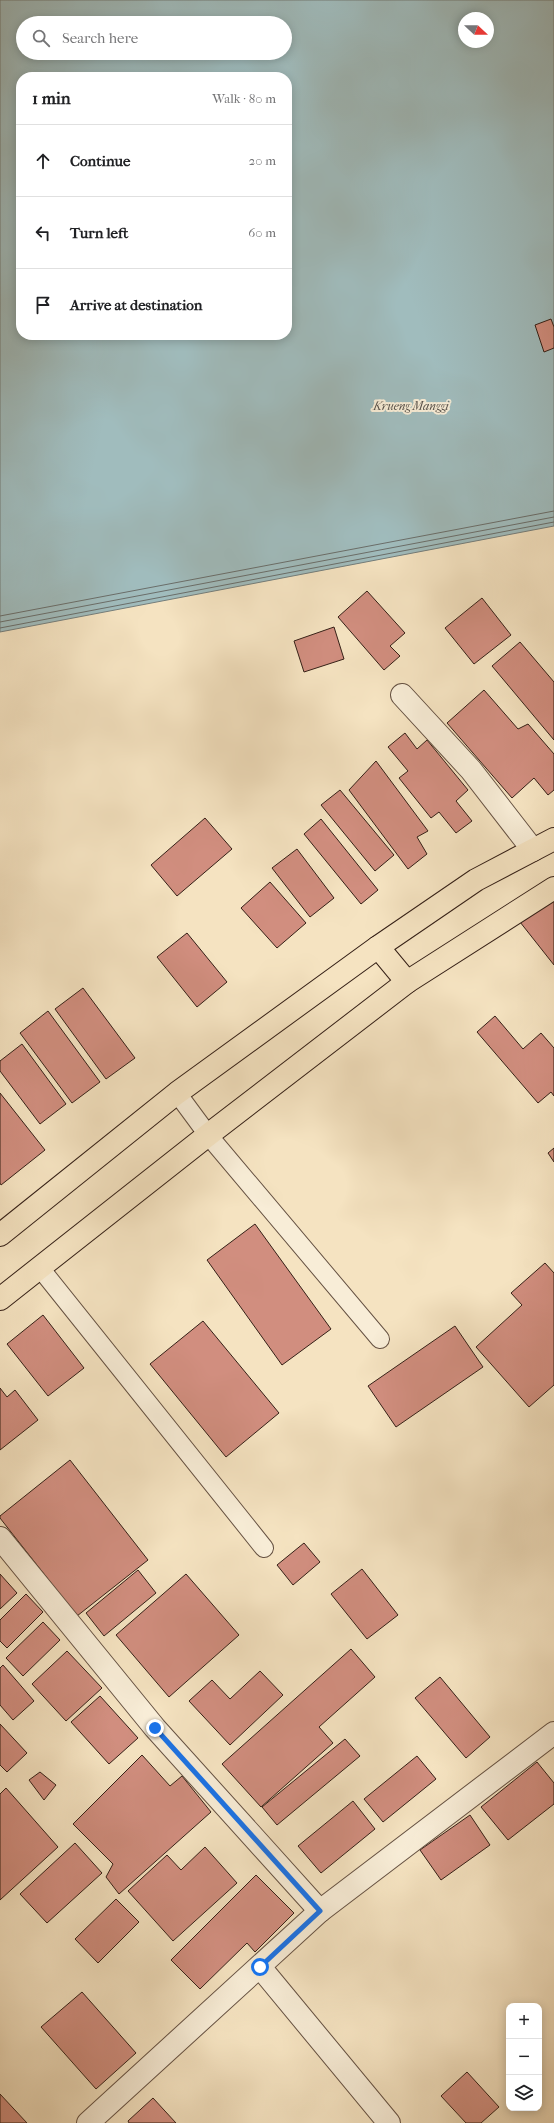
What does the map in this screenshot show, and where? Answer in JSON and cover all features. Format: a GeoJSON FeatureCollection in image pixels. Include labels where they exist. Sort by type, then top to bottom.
{"type":"FeatureCollection","features":[{"type":"Feature","properties":{"kind":"highway"},"geometry":{"type":"LineString","coordinates":[[0,1235],[177,1094],[378,947],[476,880],[554,839]]}},
{"type":"Feature","properties":{"kind":"highway"},"geometry":{"type":"LineString","coordinates":[[0,1299],[208,1135],[407,982],[554,888]]}},
{"type":"Feature","properties":{"kind":"highway"},"geometry":{"type":"LineString","coordinates":[[378,947],[407,982]]}},
{"type":"Feature","properties":{"kind":"street"},"geometry":{"type":"LineString","coordinates":[[402,695],[471,770],[533,850]]}},
{"type":"Feature","properties":{"kind":"street"},"geometry":{"type":"LineString","coordinates":[[0,1538],[155,1728],[320,1911]]}},
{"type":"Feature","properties":{"kind":"street"},"geometry":{"type":"LineString","coordinates":[[101,2119],[320,1911],[554,1733]]}},
{"type":"Feature","properties":{"kind":"street"},"geometry":{"type":"LineString","coordinates":[[260,1967],[389,2123]]}},
{"type":"Feature","properties":{"kind":"lane"},"geometry":{"type":"LineString","coordinates":[[177,1094],[208,1135],[380,1339]]}},
{"type":"Feature","properties":{"kind":"lane"},"geometry":{"type":"LineString","coordinates":[[40,1268],[264,1548]]}},
{"type":"Feature","properties":{"kind":"water","name":"Krueng Manggi"},"geometry":{"type":"Polygon","coordinates":[[[0,0],[554,0],[554,526],[0,632],[0,0]]]}},
{"type":"Feature","properties":{"kind":"building"},"geometry":{"type":"Polygon","coordinates":[[[551,319],[554,327],[554,348],[544,352],[535,325],[551,319]]]}},
{"type":"Feature","properties":{"kind":"building"},"geometry":{"type":"Polygon","coordinates":[[[367,591],[405,633],[390,646],[400,656],[384,670],[338,617],[367,591]]]}},
{"type":"Feature","properties":{"kind":"building"},"geometry":{"type":"Polygon","coordinates":[[[482,598],[511,635],[474,664],[445,628],[482,598]]]}},
{"type":"Feature","properties":{"kind":"building"},"geometry":{"type":"Polygon","coordinates":[[[334,627],[344,659],[304,672],[294,641],[334,627]]]}},
{"type":"Feature","properties":{"kind":"building"},"geometry":{"type":"Polygon","coordinates":[[[520,642],[554,682],[554,740],[492,666],[520,642]]]}},
{"type":"Feature","properties":{"kind":"building"},"geometry":{"type":"Polygon","coordinates":[[[484,690],[518,729],[528,724],[554,754],[554,790],[548,795],[534,778],[512,798],[447,723],[484,690]]]}},
{"type":"Feature","properties":{"kind":"building"},"geometry":{"type":"Polygon","coordinates":[[[405,733],[417,749],[427,740],[468,790],[456,801],[472,821],[456,833],[439,812],[431,818],[399,778],[408,771],[388,747],[405,733]]]}},
{"type":"Feature","properties":{"kind":"building"},"geometry":{"type":"Polygon","coordinates":[[[376,761],[428,831],[417,837],[427,854],[408,869],[349,790],[376,761]]]}},
{"type":"Feature","properties":{"kind":"building"},"geometry":{"type":"Polygon","coordinates":[[[340,790],[394,855],[375,871],[321,805],[340,790]]]}},
{"type":"Feature","properties":{"kind":"building"},"geometry":{"type":"Polygon","coordinates":[[[205,818],[232,849],[177,896],[151,865],[205,818]]]}},
{"type":"Feature","properties":{"kind":"building"},"geometry":{"type":"Polygon","coordinates":[[[321,819],[378,890],[361,904],[304,834],[321,819]]]}},
{"type":"Feature","properties":{"kind":"building"},"geometry":{"type":"Polygon","coordinates":[[[297,849],[334,898],[310,917],[272,868],[297,849]]]}},
{"type":"Feature","properties":{"kind":"building"},"geometry":{"type":"Polygon","coordinates":[[[270,882],[306,923],[277,948],[241,908],[270,882]]]}},
{"type":"Feature","properties":{"kind":"building"},"geometry":{"type":"Polygon","coordinates":[[[554,895],[554,965],[520,922],[554,895]]]}},
{"type":"Feature","properties":{"kind":"building"},"geometry":{"type":"Polygon","coordinates":[[[187,933],[227,982],[197,1007],[157,957],[187,933]]]}},
{"type":"Feature","properties":{"kind":"building"},"geometry":{"type":"Polygon","coordinates":[[[83,988],[135,1058],[106,1079],[55,1009],[83,988]]]}},
{"type":"Feature","properties":{"kind":"building"},"geometry":{"type":"Polygon","coordinates":[[[48,1011],[100,1082],[72,1103],[20,1033],[48,1011]]]}},
{"type":"Feature","properties":{"kind":"building"},"geometry":{"type":"Polygon","coordinates":[[[495,1016],[523,1049],[541,1033],[554,1048],[554,1096],[551,1092],[538,1103],[477,1032],[495,1016]]]}},
{"type":"Feature","properties":{"kind":"building"},"geometry":{"type":"Polygon","coordinates":[[[22,1044],[66,1104],[40,1124],[0,1071],[0,1061],[22,1044]]]}},
{"type":"Feature","properties":{"kind":"building"},"geometry":{"type":"Polygon","coordinates":[[[0,1093],[45,1150],[1,1185],[0,1183],[0,1093]]]}},
{"type":"Feature","properties":{"kind":"building"},"geometry":{"type":"Polygon","coordinates":[[[554,1148],[554,1162],[548,1153],[554,1148]]]}},
{"type":"Feature","properties":{"kind":"building"},"geometry":{"type":"Polygon","coordinates":[[[255,1224],[331,1329],[282,1365],[207,1260],[255,1224]]]}},
{"type":"Feature","properties":{"kind":"building"},"geometry":{"type":"Polygon","coordinates":[[[545,1263],[554,1273],[554,1385],[529,1407],[476,1347],[522,1305],[511,1293],[545,1263]]]}},
{"type":"Feature","properties":{"kind":"building"},"geometry":{"type":"Polygon","coordinates":[[[43,1315],[84,1368],[48,1396],[7,1344],[43,1315]]]}},
{"type":"Feature","properties":{"kind":"building"},"geometry":{"type":"Polygon","coordinates":[[[203,1321],[279,1413],[226,1457],[150,1364],[203,1321]]]}},
{"type":"Feature","properties":{"kind":"building"},"geometry":{"type":"Polygon","coordinates":[[[455,1326],[483,1367],[396,1427],[368,1386],[455,1326]]]}},
{"type":"Feature","properties":{"kind":"building"},"geometry":{"type":"Polygon","coordinates":[[[0,1388],[7,1397],[15,1390],[38,1420],[0,1450],[0,1388]]]}},
{"type":"Feature","properties":{"kind":"building"},"geometry":{"type":"Polygon","coordinates":[[[70,1460],[148,1560],[77,1616],[0,1518],[0,1516],[70,1460]]]}},
{"type":"Feature","properties":{"kind":"building"},"geometry":{"type":"Polygon","coordinates":[[[304,1543],[320,1562],[293,1585],[277,1565],[304,1543]]]}},
{"type":"Feature","properties":{"kind":"building"},"geometry":{"type":"Polygon","coordinates":[[[362,1569],[398,1615],[367,1639],[331,1594],[362,1569]]]}},
{"type":"Feature","properties":{"kind":"building"},"geometry":{"type":"Polygon","coordinates":[[[138,1570],[156,1593],[104,1636],[86,1613],[138,1570]]]}},
{"type":"Feature","properties":{"kind":"building"},"geometry":{"type":"Polygon","coordinates":[[[0,1574],[17,1593],[0,1609],[0,1574]]]}},
{"type":"Feature","properties":{"kind":"building"},"geometry":{"type":"Polygon","coordinates":[[[186,1574],[239,1635],[169,1697],[116,1635],[186,1574]]]}},
{"type":"Feature","properties":{"kind":"building"},"geometry":{"type":"Polygon","coordinates":[[[26,1594],[43,1612],[7,1648],[0,1641],[0,1620],[26,1594]]]}},
{"type":"Feature","properties":{"kind":"building"},"geometry":{"type":"Polygon","coordinates":[[[43,1622],[60,1640],[23,1676],[6,1658],[43,1622]]]}},
{"type":"Feature","properties":{"kind":"building"},"geometry":{"type":"Polygon","coordinates":[[[351,1649],[375,1677],[319,1727],[333,1743],[261,1807],[222,1764],[351,1649]]]}},
{"type":"Feature","properties":{"kind":"building"},"geometry":{"type":"Polygon","coordinates":[[[67,1651],[102,1688],[66,1721],[32,1684],[67,1651]]]}},
{"type":"Feature","properties":{"kind":"building"},"geometry":{"type":"Polygon","coordinates":[[[3,1665],[34,1701],[13,1720],[0,1705],[0,1668],[3,1665]]]}},
{"type":"Feature","properties":{"kind":"building"},"geometry":{"type":"Polygon","coordinates":[[[260,1671],[283,1695],[230,1745],[189,1701],[212,1680],[230,1699],[260,1671]]]}},
{"type":"Feature","properties":{"kind":"building"},"geometry":{"type":"Polygon","coordinates":[[[440,1677],[490,1737],[466,1758],[415,1698],[440,1677]]]}},
{"type":"Feature","properties":{"kind":"building"},"geometry":{"type":"Polygon","coordinates":[[[100,1696],[138,1738],[109,1764],[71,1722],[100,1696]]]}},
{"type":"Feature","properties":{"kind":"building"},"geometry":{"type":"Polygon","coordinates":[[[0,1724],[27,1753],[7,1772],[0,1765],[0,1724]]]}},
{"type":"Feature","properties":{"kind":"building"},"geometry":{"type":"Polygon","coordinates":[[[345,1739],[360,1756],[277,1825],[262,1807],[345,1739]]]}},
{"type":"Feature","properties":{"kind":"building"},"geometry":{"type":"Polygon","coordinates":[[[142,1755],[170,1786],[182,1776],[211,1812],[119,1894],[106,1877],[113,1864],[73,1824],[142,1755]]]}},
{"type":"Feature","properties":{"kind":"building"},"geometry":{"type":"Polygon","coordinates":[[[417,1756],[436,1779],[383,1822],[364,1799],[417,1756]]]}},
{"type":"Feature","properties":{"kind":"building"},"geometry":{"type":"Polygon","coordinates":[[[537,1762],[554,1783],[554,1804],[508,1840],[481,1807],[537,1762]]]}},
{"type":"Feature","properties":{"kind":"building"},"geometry":{"type":"Polygon","coordinates":[[[40,1772],[56,1785],[44,1800],[29,1780],[40,1772]]]}},
{"type":"Feature","properties":{"kind":"building"},"geometry":{"type":"Polygon","coordinates":[[[6,1788],[58,1847],[0,1900],[0,1794],[6,1788]]]}},
{"type":"Feature","properties":{"kind":"building"},"geometry":{"type":"Polygon","coordinates":[[[353,1801],[375,1829],[321,1873],[298,1846],[353,1801]]]}},
{"type":"Feature","properties":{"kind":"building"},"geometry":{"type":"Polygon","coordinates":[[[470,1815],[490,1845],[441,1880],[420,1850],[470,1815]]]}},
{"type":"Feature","properties":{"kind":"building"},"geometry":{"type":"Polygon","coordinates":[[[75,1843],[102,1873],[47,1923],[20,1894],[75,1843]]]}},
{"type":"Feature","properties":{"kind":"building"},"geometry":{"type":"Polygon","coordinates":[[[205,1847],[237,1883],[173,1941],[128,1891],[167,1855],[181,1870],[205,1847]]]}},
{"type":"Feature","properties":{"kind":"building"},"geometry":{"type":"Polygon","coordinates":[[[256,1875],[294,1913],[255,1952],[247,1943],[200,1989],[171,1960],[256,1875]]]}},
{"type":"Feature","properties":{"kind":"building"},"geometry":{"type":"Polygon","coordinates":[[[116,1899],[139,1922],[98,1963],[75,1939],[116,1899]]]}},
{"type":"Feature","properties":{"kind":"building"},"geometry":{"type":"Polygon","coordinates":[[[82,1992],[136,2053],[96,2089],[41,2027],[82,1992]]]}},
{"type":"Feature","properties":{"kind":"building"},"geometry":{"type":"Polygon","coordinates":[[[467,2072],[499,2107],[481,2123],[466,2123],[441,2096],[467,2072]]]}},
{"type":"Feature","properties":{"kind":"building"},"geometry":{"type":"Polygon","coordinates":[[[0,2094],[27,2123],[0,2123],[0,2094]]]}},
{"type":"Feature","properties":{"kind":"building"},"geometry":{"type":"Polygon","coordinates":[[[153,2098],[176,2123],[129,2123],[128,2121],[153,2098]]]}},
{"type":"Feature","properties":{"kind":"route"},"geometry":{"type":"LineString","coordinates":[[155,1728],[320,1911],[260,1967]]}}]}
